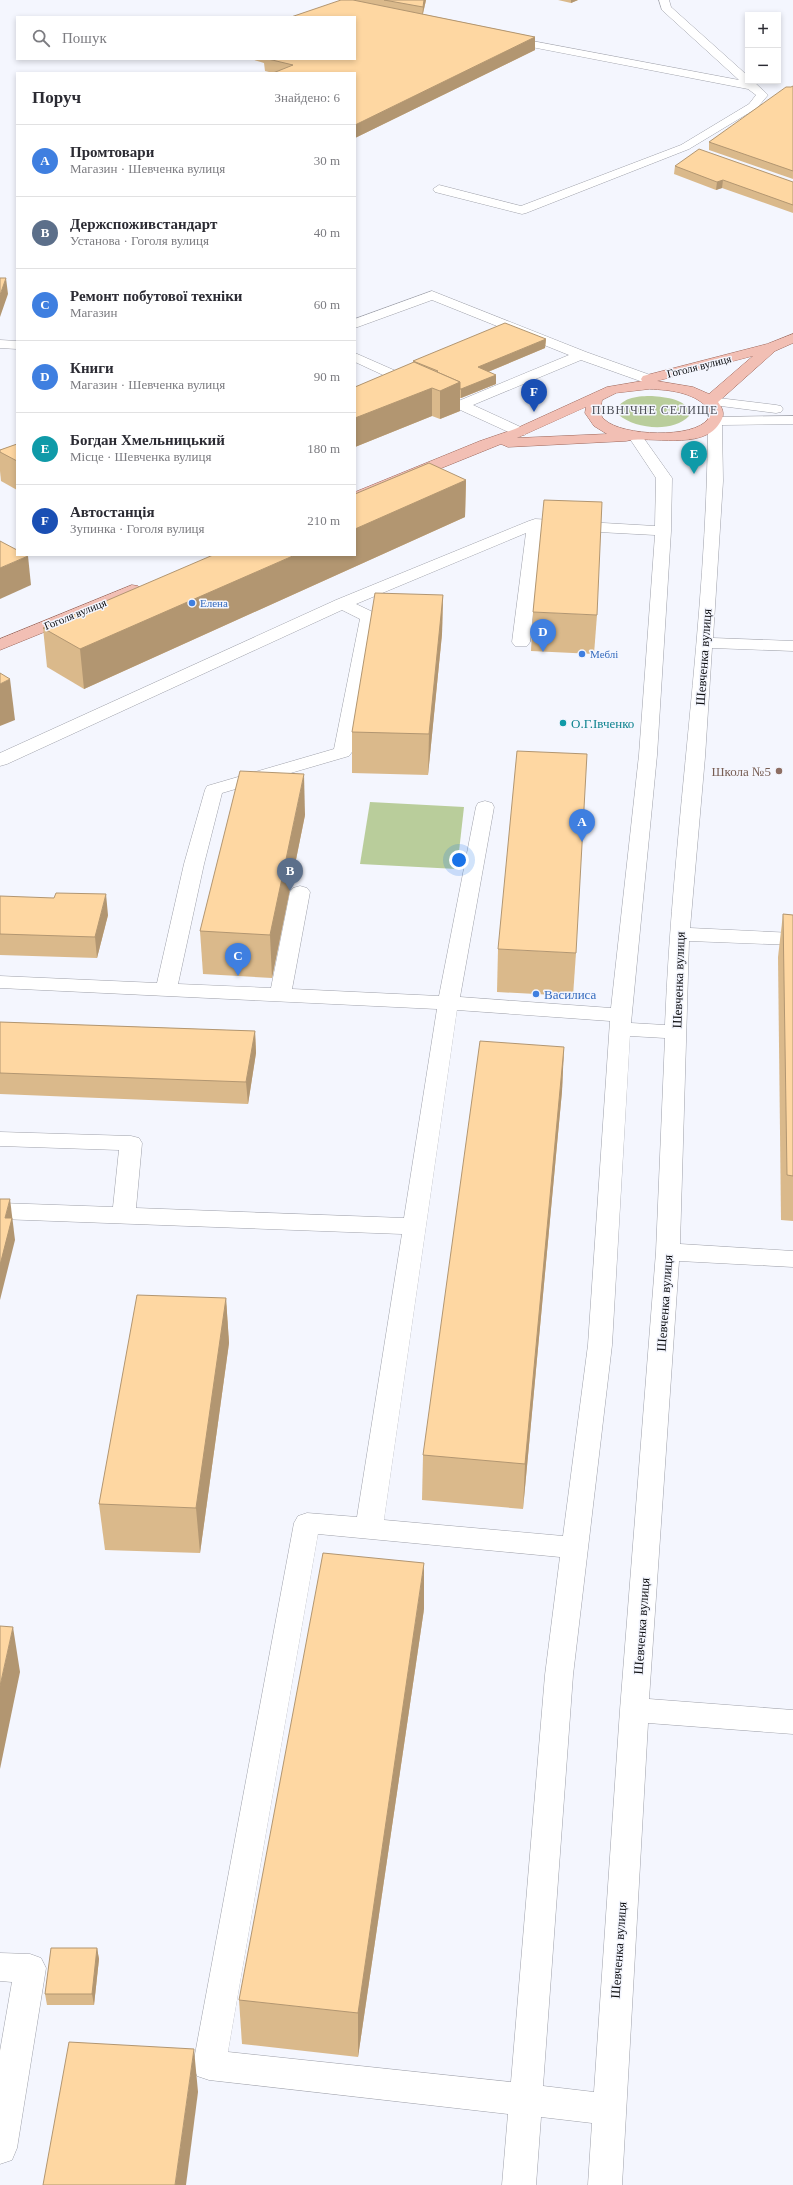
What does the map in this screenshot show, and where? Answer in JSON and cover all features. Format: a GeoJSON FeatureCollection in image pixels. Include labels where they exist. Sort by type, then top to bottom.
{"type":"FeatureCollection","features":[{"type":"Feature","properties":{"kind":"main road","name":"Гоголя вулиця"},"geometry":{"type":"LineString","coordinates":[[626,387],[648,379],[772,347],[793,338]]}},
{"type":"Feature","properties":{"kind":"main road","name":"Гоголя вулиця"},"geometry":{"type":"LineString","coordinates":[[356,498],[485,444],[520,432],[612,390],[641,385],[673,387],[700,395],[710,401],[772,347]]}},
{"type":"Feature","properties":{"kind":"main road","name":"Гоголя вулиця"},"geometry":{"type":"LineString","coordinates":[[595,399],[591,408],[592,415],[598,422],[620,433],[635,436]]}},
{"type":"Feature","properties":{"kind":"main road"},"geometry":{"type":"LineString","coordinates":[[710,401],[716,408],[718,414],[715,421]]}},
{"type":"Feature","properties":{"kind":"main road","name":"Гоголя вулиця"},"geometry":{"type":"LineString","coordinates":[[485,444],[635,436],[668,438],[684,436],[703,430],[715,421]]}},
{"type":"Feature","properties":{"kind":"main road","name":"Гоголя вулиця"},"geometry":{"type":"LineString","coordinates":[[0,645],[144,585]]}},
{"type":"Feature","properties":{"kind":"street"},"geometry":{"type":"LineString","coordinates":[[439,189],[522,210],[685,147],[753,106],[762,95],[666,8],[664,0]]}},
{"type":"Feature","properties":{"kind":"street"},"geometry":{"type":"LineString","coordinates":[[496,37],[752,86]]}},
{"type":"Feature","properties":{"kind":"street"},"geometry":{"type":"LineString","coordinates":[[685,147],[699,152]]}},
{"type":"Feature","properties":{"kind":"street"},"geometry":{"type":"LineString","coordinates":[[356,324],[432,295],[581,355],[648,379]]}},
{"type":"Feature","properties":{"kind":"street"},"geometry":{"type":"LineString","coordinates":[[0,344],[16,345]]}},
{"type":"Feature","properties":{"kind":"street"},"geometry":{"type":"LineString","coordinates":[[461,405],[581,355]]}},
{"type":"Feature","properties":{"kind":"street"},"geometry":{"type":"LineString","coordinates":[[356,357],[426,389]]}},
{"type":"Feature","properties":{"kind":"street"},"geometry":{"type":"LineString","coordinates":[[447,399],[520,432]]}},
{"type":"Feature","properties":{"kind":"street"},"geometry":{"type":"LineString","coordinates":[[710,401],[793,411]]}},
{"type":"Feature","properties":{"kind":"street"},"geometry":{"type":"LineString","coordinates":[[715,421],[793,420]]}},
{"type":"Feature","properties":{"kind":"street","name":"Шевченка вулиця"},"geometry":{"type":"LineString","coordinates":[[605,2185],[608,2108],[634,1710],[668,1252],[679,934],[696,757],[704,643],[715,481],[715,421]]}},
{"type":"Feature","properties":{"kind":"street"},"geometry":{"type":"LineString","coordinates":[[520,2185],[525,2100],[559,1675],[600,1344],[621,1022],[648,754],[663,531],[664,478],[635,436]]}},
{"type":"Feature","properties":{"kind":"street"},"geometry":{"type":"LineString","coordinates":[[0,760],[342,604],[535,524],[663,531]]}},
{"type":"Feature","properties":{"kind":"street"},"geometry":{"type":"LineString","coordinates":[[521,642],[535,524]]}},
{"type":"Feature","properties":{"kind":"street"},"geometry":{"type":"LineString","coordinates":[[166,989],[194,864],[214,790],[343,752],[369,617],[342,604]]}},
{"type":"Feature","properties":{"kind":"street"},"geometry":{"type":"LineString","coordinates":[[704,643],[793,646]]}},
{"type":"Feature","properties":{"kind":"street"},"geometry":{"type":"LineString","coordinates":[[369,1529],[448,1003],[485,807]]}},
{"type":"Feature","properties":{"kind":"street"},"geometry":{"type":"LineString","coordinates":[[280,995],[300,892]]}},
{"type":"Feature","properties":{"kind":"street"},"geometry":{"type":"LineString","coordinates":[[679,934],[793,939]]}},
{"type":"Feature","properties":{"kind":"street"},"geometry":{"type":"LineString","coordinates":[[0,982],[448,1003],[621,1022],[676,1032]]}},
{"type":"Feature","properties":{"kind":"street"},"geometry":{"type":"LineString","coordinates":[[0,1139],[131,1143],[124,1215]]}},
{"type":"Feature","properties":{"kind":"street"},"geometry":{"type":"LineString","coordinates":[[0,1210],[415,1226]]}},
{"type":"Feature","properties":{"kind":"street"},"geometry":{"type":"LineString","coordinates":[[668,1252],[793,1259]]}},
{"type":"Feature","properties":{"kind":"street"},"geometry":{"type":"LineString","coordinates":[[575,1548],[307,1523],[208,2065],[608,2108]]}},
{"type":"Feature","properties":{"kind":"street"},"geometry":{"type":"LineString","coordinates":[[634,1710],[793,1722]]}},
{"type":"Feature","properties":{"kind":"street"},"geometry":{"type":"LineString","coordinates":[[0,1966],[30,1968],[0,2148]]}},
{"type":"Feature","properties":{"kind":"green space"},"geometry":{"type":"Polygon","coordinates":[[[652,396],[670,398],[681,402],[686,406],[689,416],[674,425],[654,427],[634,423],[619,415],[617,409],[623,402],[632,398],[652,396]]]}},
{"type":"Feature","properties":{"kind":"green space"},"geometry":{"type":"Polygon","coordinates":[[[370,802],[464,807],[457,869],[360,864],[370,802]]]}},
{"type":"Feature","properties":{"kind":"building"},"geometry":{"type":"Polygon","coordinates":[[[341,0],[353,0],[535,37],[356,125],[356,72],[276,72],[293,65],[272,60],[356,60],[356,16],[294,16],[341,0]]]}},
{"type":"Feature","properties":{"kind":"building"},"geometry":{"type":"Polygon","coordinates":[[[384,0],[424,0],[423,7],[384,0]]]}},
{"type":"Feature","properties":{"kind":"building"},"geometry":{"type":"Polygon","coordinates":[[[793,86],[793,171],[709,142],[786,87],[793,86]]]}},
{"type":"Feature","properties":{"kind":"building"},"geometry":{"type":"Polygon","coordinates":[[[699,149],[793,182],[793,205],[723,180],[717,182],[675,166],[699,149]]]}},
{"type":"Feature","properties":{"kind":"building"},"geometry":{"type":"Polygon","coordinates":[[[0,278],[6,278],[0,295],[0,278]]]}},
{"type":"Feature","properties":{"kind":"building"},"geometry":{"type":"Polygon","coordinates":[[[505,323],[546,339],[478,367],[496,375],[460,389],[460,382],[413,361],[505,323]]]}},
{"type":"Feature","properties":{"kind":"building"},"geometry":{"type":"Polygon","coordinates":[[[414,362],[460,382],[440,391],[432,388],[356,418],[356,387],[414,362]]]}},
{"type":"Feature","properties":{"kind":"building"},"geometry":{"type":"Polygon","coordinates":[[[16,444],[16,460],[0,452],[0,450],[16,444]]]}},
{"type":"Feature","properties":{"kind":"building"},"geometry":{"type":"Polygon","coordinates":[[[429,463],[466,480],[356,529],[356,494],[429,463]]]}},
{"type":"Feature","properties":{"kind":"building"},"geometry":{"type":"Polygon","coordinates":[[[544,500],[602,502],[597,615],[533,612],[544,500]]]}},
{"type":"Feature","properties":{"kind":"building"},"geometry":{"type":"Polygon","coordinates":[[[0,541],[16,549],[16,556],[28,556],[0,568],[0,541]]]}},
{"type":"Feature","properties":{"kind":"building"},"geometry":{"type":"Polygon","coordinates":[[[211,556],[293,556],[80,649],[43,628],[211,556]]]}},
{"type":"Feature","properties":{"kind":"building"},"geometry":{"type":"Polygon","coordinates":[[[375,593],[443,595],[429,734],[352,732],[375,593]]]}},
{"type":"Feature","properties":{"kind":"building"},"geometry":{"type":"Polygon","coordinates":[[[0,673],[10,679],[0,684],[0,673]]]}},
{"type":"Feature","properties":{"kind":"building"},"geometry":{"type":"Polygon","coordinates":[[[517,751],[587,754],[576,953],[498,949],[517,751]]]}},
{"type":"Feature","properties":{"kind":"building"},"geometry":{"type":"Polygon","coordinates":[[[240,771],[304,774],[270,935],[200,931],[240,771]]]}},
{"type":"Feature","properties":{"kind":"building"},"geometry":{"type":"Polygon","coordinates":[[[56,893],[106,894],[95,937],[0,934],[0,896],[54,898],[56,893]]]}},
{"type":"Feature","properties":{"kind":"building"},"geometry":{"type":"Polygon","coordinates":[[[783,914],[793,915],[793,1176],[787,1175],[783,914]]]}},
{"type":"Feature","properties":{"kind":"building"},"geometry":{"type":"Polygon","coordinates":[[[0,1022],[255,1031],[246,1082],[0,1073],[0,1022]]]}},
{"type":"Feature","properties":{"kind":"building"},"geometry":{"type":"Polygon","coordinates":[[[480,1041],[564,1047],[525,1464],[423,1455],[480,1041]]]}},
{"type":"Feature","properties":{"kind":"building"},"geometry":{"type":"Polygon","coordinates":[[[0,1199],[10,1199],[5,1218],[12,1218],[0,1265],[0,1199]]]}},
{"type":"Feature","properties":{"kind":"building"},"geometry":{"type":"Polygon","coordinates":[[[137,1295],[226,1298],[196,1508],[99,1504],[137,1295]]]}},
{"type":"Feature","properties":{"kind":"building"},"geometry":{"type":"Polygon","coordinates":[[[323,1553],[424,1563],[358,2013],[239,2000],[323,1553]]]}},
{"type":"Feature","properties":{"kind":"building"},"geometry":{"type":"Polygon","coordinates":[[[0,1626],[13,1627],[0,1686],[0,1626]]]}},
{"type":"Feature","properties":{"kind":"building"},"geometry":{"type":"Polygon","coordinates":[[[51,1948],[97,1948],[92,1994],[45,1994],[51,1948]]]}},
{"type":"Feature","properties":{"kind":"building"},"geometry":{"type":"Polygon","coordinates":[[[69,2042],[194,2049],[175,2185],[43,2185],[69,2042]]]}},
{"type":"Feature","properties":{"kind":"place","name":"Автостанція"},"geometry":{"type":"Point","coordinates":[534,412]}},
{"type":"Feature","properties":{"kind":"place","name":"Богдан Хмельницький"},"geometry":{"type":"Point","coordinates":[694,474]}},
{"type":"Feature","properties":{"kind":"place","name":"Елена"},"geometry":{"type":"Point","coordinates":[192,603]}},
{"type":"Feature","properties":{"kind":"place","name":"Книги"},"geometry":{"type":"Point","coordinates":[543,652]}},
{"type":"Feature","properties":{"kind":"place","name":"Меблі"},"geometry":{"type":"Point","coordinates":[582,654]}},
{"type":"Feature","properties":{"kind":"place","name":"О.Г.Івченко"},"geometry":{"type":"Point","coordinates":[563,723]}},
{"type":"Feature","properties":{"kind":"place","name":"Школа №5"},"geometry":{"type":"Point","coordinates":[779,771]}},
{"type":"Feature","properties":{"kind":"place","name":"Промтовари"},"geometry":{"type":"Point","coordinates":[582,842]}},
{"type":"Feature","properties":{"kind":"place","name":"Держспоживстандарт"},"geometry":{"type":"Point","coordinates":[290,891]}},
{"type":"Feature","properties":{"kind":"place","name":"Ремонт побутової техніки"},"geometry":{"type":"Point","coordinates":[238,976]}},
{"type":"Feature","properties":{"kind":"place","name":"Василиса"},"geometry":{"type":"Point","coordinates":[536,994]}},
{"type":"Feature","properties":{"kind":"district","name":"ПІВНІЧНЕ СЕЛИЩЕ"},"geometry":{"type":"Point","coordinates":[655,410]}}]}
